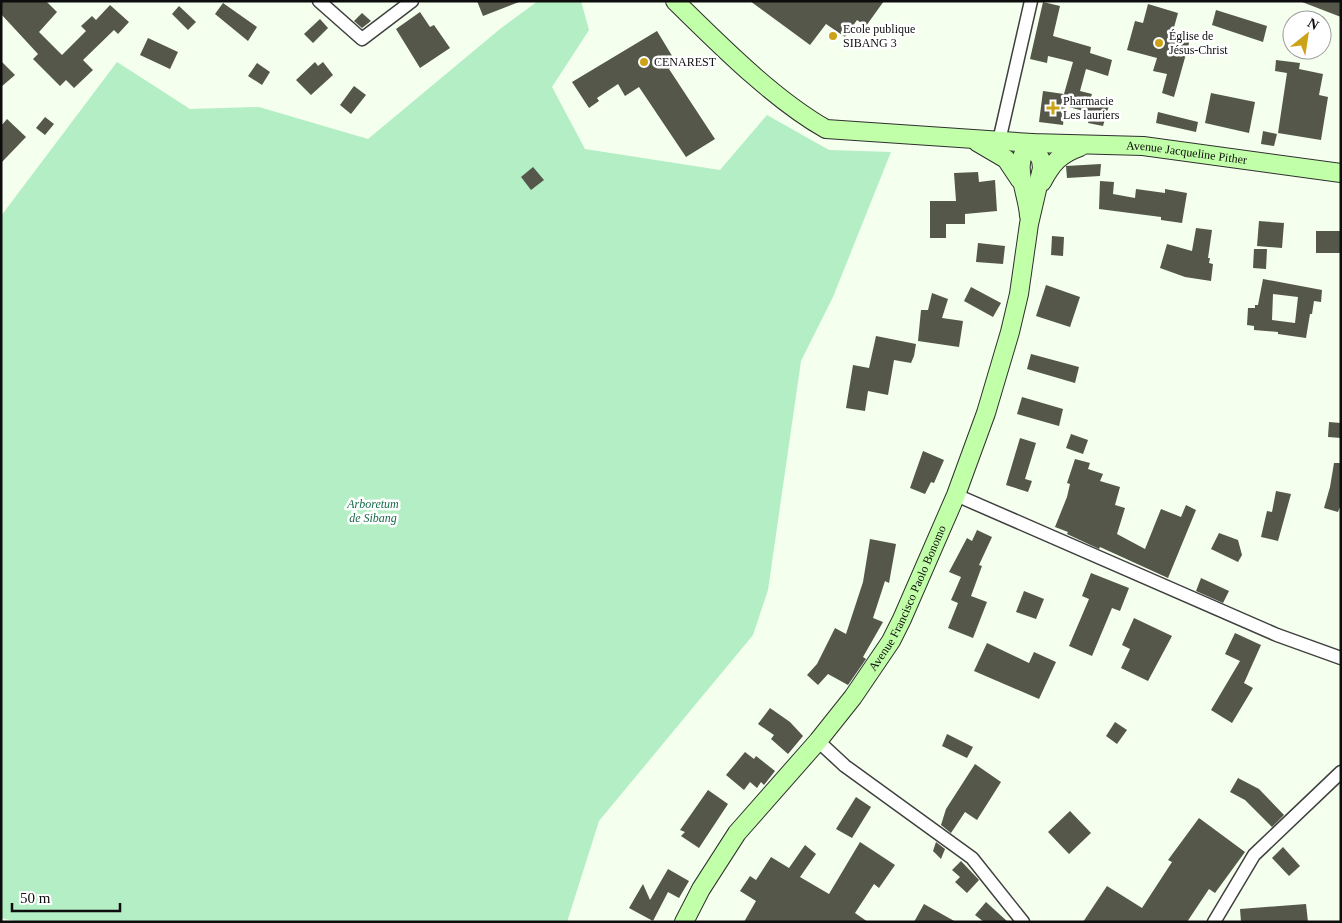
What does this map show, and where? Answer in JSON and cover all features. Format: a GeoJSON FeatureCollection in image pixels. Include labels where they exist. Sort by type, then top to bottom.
{"type":"FeatureCollection","features":[{"type":"Feature","properties":{"kind":"street"},"geometry":{"type":"LineString","coordinates":[[318,1],[362,39],[412,1]]}},
{"type":"Feature","properties":{"kind":"street","name":"Avenue Jacqueline Pither"},"geometry":{"type":"LineString","coordinates":[[675,1],[788,103],[826,128],[972,140],[1143,146],[1199,152],[1341,173]]}},
{"type":"Feature","properties":{"kind":"street"},"geometry":{"type":"LineString","coordinates":[[999,141],[1030,1]]}},
{"type":"Feature","properties":{"kind":"street"},"geometry":{"type":"LineString","coordinates":[[972,140],[1006,159],[1031,188]]}},
{"type":"Feature","properties":{"kind":"street"},"geometry":{"type":"LineString","coordinates":[[1031,188],[1020,163],[1026,148],[1032,143]]}},
{"type":"Feature","properties":{"kind":"street"},"geometry":{"type":"LineString","coordinates":[[1031,188],[1060,156],[1088,144]]}},
{"type":"Feature","properties":{"kind":"street","name":"Avenue Francisco Paolo Bonomo"},"geometry":{"type":"LineString","coordinates":[[684,922],[701,889],[737,832],[818,741],[867,679],[891,641],[956,495],[986,413],[1019,294],[1029,224],[1031,188]]}},
{"type":"Feature","properties":{"kind":"street"},"geometry":{"type":"LineString","coordinates":[[956,495],[1278,635],[1341,658]]}},
{"type":"Feature","properties":{"kind":"street"},"geometry":{"type":"LineString","coordinates":[[818,741],[845,766],[972,858],[1023,922]]}},
{"type":"Feature","properties":{"kind":"street"},"geometry":{"type":"LineString","coordinates":[[1214,922],[1254,855],[1341,772]]}},
{"type":"Feature","properties":{"kind":"green space","name":"Arboretum de Sibang"},"geometry":{"type":"Polygon","coordinates":[[[538,1],[581,1],[589,30],[552,87],[585,149],[720,170],[767,115],[829,150],[891,152],[833,297],[801,361],[768,590],[753,635],[599,821],[567,922],[19,922],[1,918],[1,216],[117,62],[190,109],[259,107],[368,139],[500,29],[538,1]]]}},
{"type":"Feature","properties":{"kind":"building"},"geometry":{"type":"Polygon","coordinates":[[[1,1],[46,1],[57,12],[39,32],[62,55],[86,31],[81,26],[92,16],[96,20],[110,5],[129,22],[118,34],[114,30],[83,60],[93,70],[74,88],[66,80],[60,86],[33,59],[38,54],[1,14],[1,1]]]}},
{"type":"Feature","properties":{"kind":"building"},"geometry":{"type":"Polygon","coordinates":[[[477,1],[519,1],[519,2],[483,16],[477,1]]]}},
{"type":"Feature","properties":{"kind":"building"},"geometry":{"type":"Polygon","coordinates":[[[750,1],[884,1],[866,26],[857,20],[845,37],[826,24],[810,45],[750,1]]]}},
{"type":"Feature","properties":{"kind":"building"},"geometry":{"type":"Polygon","coordinates":[[[1341,1],[1341,17],[1332,14],[1332,10],[1323,10],[1302,2],[1341,1]]]}},
{"type":"Feature","properties":{"kind":"building"},"geometry":{"type":"Polygon","coordinates":[[[1043,2],[1060,6],[1053,36],[1091,47],[1090,53],[1112,60],[1108,76],[1086,69],[1080,91],[1092,94],[1091,97],[1110,102],[1103,126],[1088,123],[1091,113],[1065,106],[1063,125],[1039,122],[1043,91],[1064,94],[1073,62],[1048,56],[1047,63],[1030,59],[1043,2]]]}},
{"type":"Feature","properties":{"kind":"building"},"geometry":{"type":"Polygon","coordinates":[[[223,3],[257,27],[248,41],[215,14],[223,3]]]}},
{"type":"Feature","properties":{"kind":"building","name":"Église de Jésus-Christ"},"geometry":{"type":"Polygon","coordinates":[[[1148,4],[1178,13],[1173,31],[1191,36],[1174,97],[1162,93],[1167,74],[1153,71],[1157,58],[1127,50],[1135,21],[1143,23],[1148,4]]]}},
{"type":"Feature","properties":{"kind":"building"},"geometry":{"type":"Polygon","coordinates":[[[179,6],[196,22],[188,30],[172,14],[179,6]]]}},
{"type":"Feature","properties":{"kind":"building"},"geometry":{"type":"Polygon","coordinates":[[[1216,10],[1267,26],[1263,42],[1212,25],[1216,10]]]}},
{"type":"Feature","properties":{"kind":"building"},"geometry":{"type":"Polygon","coordinates":[[[420,12],[430,27],[434,25],[450,48],[420,68],[396,29],[420,12]]]}},
{"type":"Feature","properties":{"kind":"building"},"geometry":{"type":"Polygon","coordinates":[[[362,13],[371,21],[362,28],[354,21],[362,13]]]}},
{"type":"Feature","properties":{"kind":"building"},"geometry":{"type":"Polygon","coordinates":[[[320,19],[328,28],[313,43],[304,34],[320,19]]]}},
{"type":"Feature","properties":{"kind":"building"},"geometry":{"type":"Polygon","coordinates":[[[657,31],[677,64],[669,69],[715,139],[686,157],[639,87],[625,96],[618,84],[597,98],[599,101],[589,108],[572,82],[657,31]]]}},
{"type":"Feature","properties":{"kind":"building"},"geometry":{"type":"Polygon","coordinates":[[[148,38],[178,52],[170,69],[140,55],[148,38]]]}},
{"type":"Feature","properties":{"kind":"building"},"geometry":{"type":"Polygon","coordinates":[[[1276,60],[1300,63],[1299,69],[1323,74],[1319,95],[1328,97],[1321,140],[1278,133],[1287,73],[1275,71],[1276,60]]]}},
{"type":"Feature","properties":{"kind":"building"},"geometry":{"type":"Polygon","coordinates":[[[1,61],[15,75],[1,87],[1,61]]]}},
{"type":"Feature","properties":{"kind":"building"},"geometry":{"type":"Polygon","coordinates":[[[315,62],[318,66],[323,62],[333,75],[311,95],[296,80],[315,62]]]}},
{"type":"Feature","properties":{"kind":"building"},"geometry":{"type":"Polygon","coordinates":[[[257,63],[270,72],[262,85],[248,76],[257,63]]]}},
{"type":"Feature","properties":{"kind":"building"},"geometry":{"type":"Polygon","coordinates":[[[354,86],[366,95],[351,114],[340,105],[354,86]]]}},
{"type":"Feature","properties":{"kind":"building"},"geometry":{"type":"Polygon","coordinates":[[[1211,93],[1255,102],[1249,133],[1205,123],[1211,93]]]}},
{"type":"Feature","properties":{"kind":"building"},"geometry":{"type":"Polygon","coordinates":[[[1158,112],[1198,122],[1196,132],[1156,123],[1158,112]]]}},
{"type":"Feature","properties":{"kind":"building"},"geometry":{"type":"Polygon","coordinates":[[[45,117],[54,124],[45,135],[36,128],[45,117]]]}},
{"type":"Feature","properties":{"kind":"building"},"geometry":{"type":"Polygon","coordinates":[[[7,119],[26,137],[1,163],[1,126],[7,119]]]}},
{"type":"Feature","properties":{"kind":"building"},"geometry":{"type":"Polygon","coordinates":[[[1263,131],[1277,134],[1274,146],[1261,144],[1263,131]]]}},
{"type":"Feature","properties":{"kind":"building"},"geometry":{"type":"Polygon","coordinates":[[[1101,164],[1100,176],[1067,178],[1066,166],[1101,164]]]}},
{"type":"Feature","properties":{"kind":"building"},"geometry":{"type":"Polygon","coordinates":[[[533,167],[544,180],[531,190],[521,177],[533,167]]]}},
{"type":"Feature","properties":{"kind":"building"},"geometry":{"type":"Polygon","coordinates":[[[978,172],[979,182],[995,180],[997,211],[965,214],[965,224],[946,224],[946,238],[930,238],[930,201],[956,201],[954,173],[978,172]]]}},
{"type":"Feature","properties":{"kind":"building"},"geometry":{"type":"Polygon","coordinates":[[[1100,181],[1114,182],[1113,194],[1135,198],[1136,189],[1165,193],[1165,189],[1187,193],[1182,223],[1161,220],[1161,217],[1099,209],[1100,181]]]}},
{"type":"Feature","properties":{"kind":"building"},"geometry":{"type":"Polygon","coordinates":[[[1259,221],[1284,223],[1282,248],[1257,246],[1259,221]]]}},
{"type":"Feature","properties":{"kind":"building"},"geometry":{"type":"Polygon","coordinates":[[[1196,228],[1212,230],[1208,258],[1210,258],[1209,263],[1213,264],[1211,281],[1185,277],[1160,268],[1167,244],[1192,251],[1196,228]]]}},
{"type":"Feature","properties":{"kind":"building"},"geometry":{"type":"Polygon","coordinates":[[[1316,231],[1341,231],[1341,253],[1316,253],[1316,231]]]}},
{"type":"Feature","properties":{"kind":"building"},"geometry":{"type":"Polygon","coordinates":[[[1052,236],[1064,237],[1063,256],[1051,255],[1052,236]]]}},
{"type":"Feature","properties":{"kind":"building"},"geometry":{"type":"Polygon","coordinates":[[[978,243],[1005,246],[1003,264],[976,262],[978,243]]]}},
{"type":"Feature","properties":{"kind":"building"},"geometry":{"type":"Polygon","coordinates":[[[1254,249],[1267,249],[1266,269],[1253,268],[1254,249]]]}},
{"type":"Feature","properties":{"kind":"building"},"geometry":{"type":"Polygon","coordinates":[[[1263,279],[1322,290],[1321,302],[1314,301],[1306,338],[1278,334],[1278,332],[1254,330],[1254,326],[1247,325],[1248,308],[1255,308],[1255,305],[1258,305],[1263,279]],[[1273,294],[1272,320],[1295,323],[1298,297],[1273,294]]]}},
{"type":"Feature","properties":{"kind":"building"},"geometry":{"type":"Polygon","coordinates":[[[1046,285],[1080,297],[1070,327],[1036,316],[1046,285]]]}},
{"type":"Feature","properties":{"kind":"building"},"geometry":{"type":"Polygon","coordinates":[[[971,287],[1001,303],[993,317],[964,301],[971,287]]]}},
{"type":"Feature","properties":{"kind":"building"},"geometry":{"type":"Polygon","coordinates":[[[932,293],[948,299],[942,318],[963,321],[959,347],[918,341],[921,310],[928,310],[932,293]]]}},
{"type":"Feature","properties":{"kind":"building"},"geometry":{"type":"Polygon","coordinates":[[[876,336],[916,344],[914,356],[911,363],[894,360],[888,395],[868,391],[865,411],[846,408],[853,365],[869,368],[876,336]]]}},
{"type":"Feature","properties":{"kind":"building"},"geometry":{"type":"Polygon","coordinates":[[[1031,354],[1079,367],[1075,383],[1027,369],[1031,354]]]}},
{"type":"Feature","properties":{"kind":"building"},"geometry":{"type":"Polygon","coordinates":[[[1022,397],[1063,409],[1059,426],[1017,414],[1022,397]]]}},
{"type":"Feature","properties":{"kind":"building"},"geometry":{"type":"Polygon","coordinates":[[[1329,422],[1341,423],[1341,438],[1328,437],[1329,422]]]}},
{"type":"Feature","properties":{"kind":"building"},"geometry":{"type":"Polygon","coordinates":[[[1071,434],[1088,440],[1083,454],[1066,448],[1071,434]]]}},
{"type":"Feature","properties":{"kind":"building"},"geometry":{"type":"Polygon","coordinates":[[[1020,438],[1036,443],[1025,479],[1032,481],[1028,492],[1006,485],[1020,438]]]}},
{"type":"Feature","properties":{"kind":"building"},"geometry":{"type":"Polygon","coordinates":[[[923,451],[944,460],[934,483],[931,482],[925,494],[910,488],[923,451]]]}},
{"type":"Feature","properties":{"kind":"building"},"geometry":{"type":"Polygon","coordinates":[[[1075,459],[1090,463],[1088,469],[1103,474],[1100,481],[1120,487],[1115,505],[1125,508],[1117,534],[1145,549],[1161,509],[1181,517],[1186,505],[1196,510],[1168,578],[1100,547],[1099,549],[1055,527],[1067,497],[1070,484],[1067,483],[1075,459]]]}},
{"type":"Feature","properties":{"kind":"building"},"geometry":{"type":"Polygon","coordinates":[[[1334,463],[1341,463],[1341,504],[1338,512],[1324,508],[1334,463]]]}},
{"type":"Feature","properties":{"kind":"building"},"geometry":{"type":"Polygon","coordinates":[[[1276,491],[1291,494],[1278,541],[1261,537],[1267,511],[1272,512],[1276,491]]]}},
{"type":"Feature","properties":{"kind":"building"},"geometry":{"type":"Polygon","coordinates":[[[977,530],[992,537],[979,565],[982,566],[971,596],[987,602],[973,638],[948,628],[958,603],[951,600],[961,577],[949,572],[967,538],[972,541],[977,530]]]}},
{"type":"Feature","properties":{"kind":"building"},"geometry":{"type":"Polygon","coordinates":[[[1219,533],[1238,540],[1242,555],[1238,562],[1211,549],[1219,533]]]}},
{"type":"Feature","properties":{"kind":"building"},"geometry":{"type":"Polygon","coordinates":[[[870,539],[896,544],[889,583],[885,581],[873,618],[883,622],[863,657],[866,659],[848,685],[828,674],[818,685],[807,675],[817,664],[835,628],[846,634],[863,582],[870,539]]]}},
{"type":"Feature","properties":{"kind":"building"},"geometry":{"type":"Polygon","coordinates":[[[1091,573],[1129,588],[1120,611],[1112,608],[1092,656],[1069,646],[1089,599],[1082,596],[1091,573]]]}},
{"type":"Feature","properties":{"kind":"building"},"geometry":{"type":"Polygon","coordinates":[[[1201,578],[1229,591],[1223,603],[1196,591],[1201,578]]]}},
{"type":"Feature","properties":{"kind":"building"},"geometry":{"type":"Polygon","coordinates":[[[1024,591],[1044,599],[1036,619],[1016,612],[1024,591]]]}},
{"type":"Feature","properties":{"kind":"building"},"geometry":{"type":"Polygon","coordinates":[[[1134,618],[1172,636],[1148,681],[1121,668],[1130,649],[1122,645],[1134,618]]]}},
{"type":"Feature","properties":{"kind":"building"},"geometry":{"type":"Polygon","coordinates":[[[1235,633],[1261,645],[1244,683],[1253,688],[1232,723],[1211,710],[1240,661],[1225,654],[1235,633]]]}},
{"type":"Feature","properties":{"kind":"building"},"geometry":{"type":"Polygon","coordinates":[[[987,643],[1029,663],[1034,652],[1056,662],[1039,699],[974,671],[987,643]]]}},
{"type":"Feature","properties":{"kind":"building"},"geometry":{"type":"Polygon","coordinates":[[[770,708],[790,722],[803,736],[788,754],[771,739],[774,735],[758,724],[770,708]]]}},
{"type":"Feature","properties":{"kind":"building"},"geometry":{"type":"Polygon","coordinates":[[[1115,722],[1127,730],[1117,744],[1106,736],[1115,722]]]}},
{"type":"Feature","properties":{"kind":"building"},"geometry":{"type":"Polygon","coordinates":[[[947,734],[973,747],[967,758],[942,746],[947,734]]]}},
{"type":"Feature","properties":{"kind":"building"},"geometry":{"type":"Polygon","coordinates":[[[745,752],[754,759],[756,756],[775,771],[764,785],[761,782],[757,788],[750,782],[744,790],[726,775],[745,752]]]}},
{"type":"Feature","properties":{"kind":"building"},"geometry":{"type":"Polygon","coordinates":[[[975,764],[1001,782],[977,820],[965,812],[951,833],[941,825],[946,809],[975,764]]]}},
{"type":"Feature","properties":{"kind":"building"},"geometry":{"type":"Polygon","coordinates":[[[1238,778],[1259,789],[1284,815],[1272,827],[1245,800],[1230,792],[1238,778]]]}},
{"type":"Feature","properties":{"kind":"building"},"geometry":{"type":"Polygon","coordinates":[[[708,790],[728,804],[699,848],[681,836],[685,832],[680,830],[708,790]]]}},
{"type":"Feature","properties":{"kind":"building"},"geometry":{"type":"Polygon","coordinates":[[[856,797],[871,807],[852,838],[836,829],[856,797]]]}},
{"type":"Feature","properties":{"kind":"building"},"geometry":{"type":"Polygon","coordinates":[[[1070,811],[1091,833],[1069,854],[1048,832],[1070,811]]]}},
{"type":"Feature","properties":{"kind":"building"},"geometry":{"type":"Polygon","coordinates":[[[1199,818],[1245,852],[1215,893],[1209,889],[1187,922],[1083,922],[1107,886],[1142,908],[1172,862],[1168,860],[1199,818]]]}},
{"type":"Feature","properties":{"kind":"building"},"geometry":{"type":"Polygon","coordinates":[[[860,842],[895,865],[879,888],[874,884],[855,913],[868,922],[744,922],[756,901],[740,891],[750,876],[756,880],[771,857],[789,868],[805,845],[816,854],[800,877],[829,894],[860,842]]]}},
{"type":"Feature","properties":{"kind":"building"},"geometry":{"type":"Polygon","coordinates":[[[936,842],[945,849],[941,859],[933,851],[936,842]]]}},
{"type":"Feature","properties":{"kind":"building"},"geometry":{"type":"Polygon","coordinates":[[[1283,847],[1300,866],[1289,876],[1272,858],[1283,847]]]}},
{"type":"Feature","properties":{"kind":"building"},"geometry":{"type":"Polygon","coordinates":[[[961,861],[979,880],[967,893],[955,882],[960,877],[952,870],[961,861]]]}},
{"type":"Feature","properties":{"kind":"building"},"geometry":{"type":"Polygon","coordinates":[[[668,869],[689,881],[679,898],[668,892],[653,921],[629,908],[643,884],[650,900],[668,869]]]}},
{"type":"Feature","properties":{"kind":"building"},"geometry":{"type":"Polygon","coordinates":[[[986,902],[1008,922],[984,922],[975,915],[986,902]]]}},
{"type":"Feature","properties":{"kind":"building"},"geometry":{"type":"Polygon","coordinates":[[[924,904],[956,922],[914,922],[924,904]]]}},
{"type":"Feature","properties":{"kind":"building"},"geometry":{"type":"Polygon","coordinates":[[[1306,904],[1308,922],[1241,922],[1240,909],[1306,904]]]}},
{"type":"Feature","properties":{"kind":"place","name":"Ecole publique SIBANG 3"},"geometry":{"type":"Point","coordinates":[833,36]}},
{"type":"Feature","properties":{"kind":"place","name":"Église de Jésus-Christ"},"geometry":{"type":"Point","coordinates":[1159,43]}},
{"type":"Feature","properties":{"kind":"place","name":"CENAREST"},"geometry":{"type":"Point","coordinates":[644,62]}},
{"type":"Feature","properties":{"kind":"place","name":"Pharmacie Les lauriers"},"geometry":{"type":"Point","coordinates":[1053,108]}}]}
